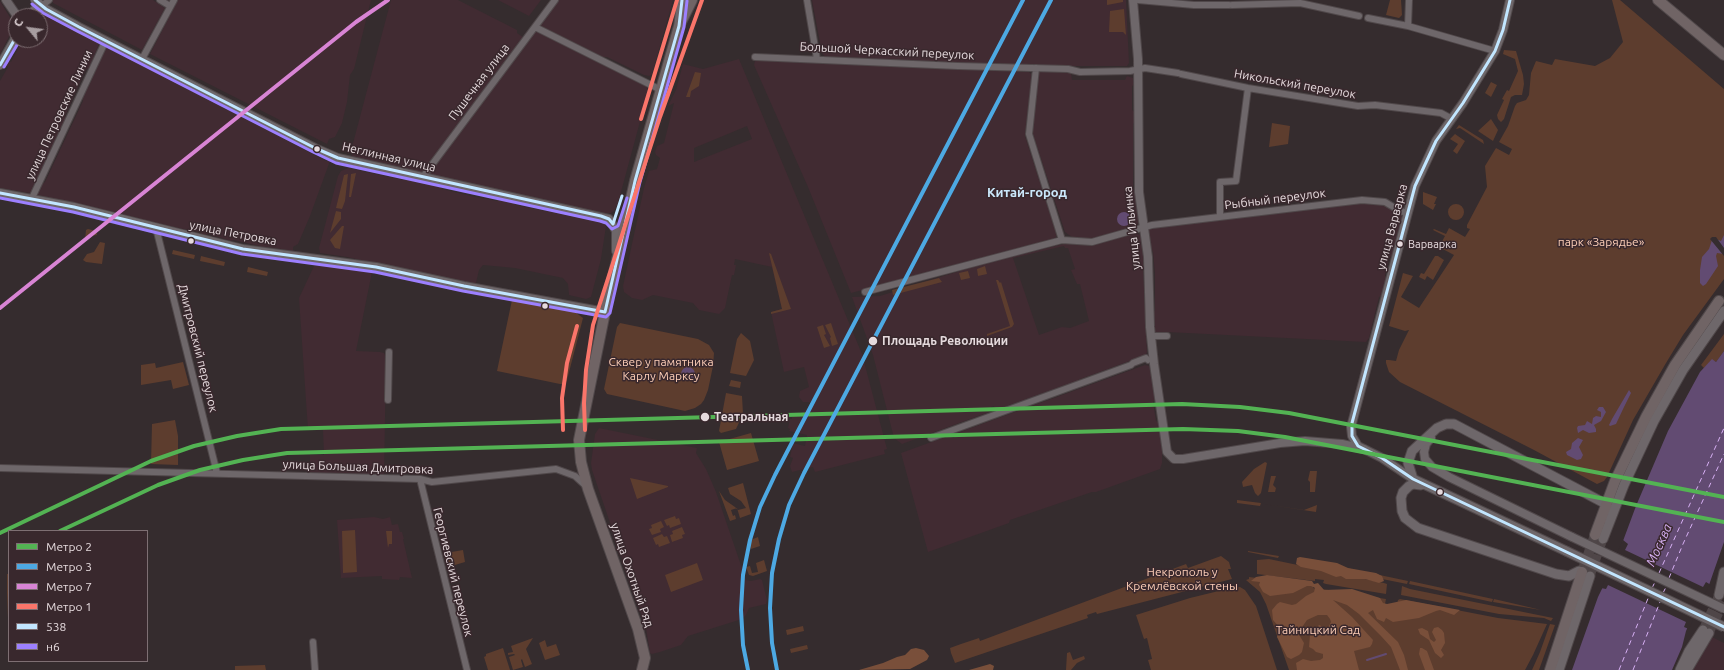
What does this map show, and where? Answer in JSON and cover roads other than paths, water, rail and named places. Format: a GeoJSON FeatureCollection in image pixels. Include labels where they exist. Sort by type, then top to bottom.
{"type":"FeatureCollection","features":[{"type":"Feature","properties":{"kind":"main road"},"geometry":{"type":"LineString","coordinates":[[679,26],[682,0]]}},
{"type":"Feature","properties":{"kind":"main road","name":"улица Охотный Ряд"},"geometry":{"type":"LineString","coordinates":[[648,670],[629,604],[588,489],[581,462],[579,440],[616,260],[635,181],[679,26],[692,0]]}},
{"type":"Feature","properties":{"kind":"main road"},"geometry":{"type":"LineString","coordinates":[[1658,0],[1724,55]]}},
{"type":"Feature","properties":{"kind":"main road"},"geometry":{"type":"LineString","coordinates":[[1599,537],[1619,472],[1654,400],[1690,342],[1722,301]]}},
{"type":"Feature","properties":{"kind":"main road"},"geometry":{"type":"LineString","coordinates":[[1609,506],[1461,426],[1452,423],[1442,425],[1437,428],[1412,451],[1408,463],[1413,478],[1430,487],[1566,550],[1724,627]]}},
{"type":"Feature","properties":{"kind":"main road"},"geometry":{"type":"LineString","coordinates":[[1430,487],[1411,484],[1405,488],[1401,498],[1402,511],[1405,518],[1418,528],[1556,574],[1569,576],[1584,573]]}},
{"type":"Feature","properties":{"kind":"main road"},"geometry":{"type":"LineString","coordinates":[[1599,537],[1609,523],[1609,506]]}},
{"type":"Feature","properties":{"kind":"main road"},"geometry":{"type":"LineString","coordinates":[[1550,670],[1584,573]]}},
{"type":"Feature","properties":{"kind":"main road"},"geometry":{"type":"LineString","coordinates":[[1559,670],[1584,573]]}},
{"type":"Feature","properties":{"kind":"main road"},"geometry":{"type":"LineString","coordinates":[[1719,595],[1724,575]]}},
{"type":"Feature","properties":{"kind":"main road"},"geometry":{"type":"LineString","coordinates":[[1680,670],[1706,631],[1687,670]]}},
{"type":"Feature","properties":{"kind":"main road"},"geometry":{"type":"LineString","coordinates":[[642,670],[645,658]]}},
{"type":"Feature","properties":{"kind":"street","name":"Неглинная улица"},"geometry":{"type":"LineString","coordinates":[[35,0],[42,6],[142,59],[334,156],[350,162],[609,219],[616,231],[616,260]]}},
{"type":"Feature","properties":{"kind":"street"},"geometry":{"type":"LineString","coordinates":[[37,8],[49,0]]}},
{"type":"Feature","properties":{"kind":"street"},"geometry":{"type":"LineString","coordinates":[[142,59],[172,3],[160,0]]}},
{"type":"Feature","properties":{"kind":"street","name":"Пушечная улица"},"geometry":{"type":"LineString","coordinates":[[422,178],[555,0]]}},
{"type":"Feature","properties":{"kind":"street"},"geometry":{"type":"LineString","coordinates":[[807,0],[817,60]]}},
{"type":"Feature","properties":{"kind":"street","name":"улица Ильинка"},"geometry":{"type":"LineString","coordinates":[[1134,0],[1138,70],[1139,192],[1149,275],[1151,359],[1167,452],[1174,459],[1183,459],[1280,443],[1305,441],[1342,444],[1364,449]]}},
{"type":"Feature","properties":{"kind":"street"},"geometry":{"type":"LineString","coordinates":[[1138,0],[1194,5],[1300,3],[1359,16]]}},
{"type":"Feature","properties":{"kind":"street"},"geometry":{"type":"LineString","coordinates":[[1408,26],[1409,0]]}},
{"type":"Feature","properties":{"kind":"street","name":"улица Варварка"},"geometry":{"type":"LineString","coordinates":[[1364,449],[1354,441],[1351,433],[1351,427],[1408,213],[1421,171],[1436,141],[1463,103],[1495,51],[1500,40],[1510,0]]}},
{"type":"Feature","properties":{"kind":"street"},"geometry":{"type":"LineString","coordinates":[[1368,18],[1408,26],[1495,51]]}},
{"type":"Feature","properties":{"kind":"street"},"geometry":{"type":"LineString","coordinates":[[535,27],[661,90]]}},
{"type":"Feature","properties":{"kind":"street","name":"улица Петровские Линии"},"geometry":{"type":"LineString","coordinates":[[32,198],[106,40]]}},
{"type":"Feature","properties":{"kind":"street"},"geometry":{"type":"LineString","coordinates":[[0,65],[10,48]]}},
{"type":"Feature","properties":{"kind":"street","name":"Большой Черкасский переулок"},"geometry":{"type":"LineString","coordinates":[[755,57],[1036,68],[1087,72],[1138,70]]}},
{"type":"Feature","properties":{"kind":"street"},"geometry":{"type":"LineString","coordinates":[[1036,68],[1029,134],[1062,240]]}},
{"type":"Feature","properties":{"kind":"street","name":"Никольский переулок"},"geometry":{"type":"LineString","coordinates":[[1138,70],[1145,68],[1179,73],[1248,88],[1358,106],[1375,105],[1441,114],[1452,119]]}},
{"type":"Feature","properties":{"kind":"street"},"geometry":{"type":"LineString","coordinates":[[1220,216],[1220,182],[1236,181],[1248,88]]}},
{"type":"Feature","properties":{"kind":"street","name":"улица Петровка"},"geometry":{"type":"LineString","coordinates":[[0,193],[32,198],[261,252],[322,258],[376,267],[464,286],[605,312]]}},
{"type":"Feature","properties":{"kind":"street","name":"Рыбный переулок"},"geometry":{"type":"LineString","coordinates":[[865,292],[1062,240],[1092,242],[1143,228],[1220,216],[1362,200],[1385,202],[1400,211],[1408,213]]}},
{"type":"Feature","properties":{"kind":"street","name":"Дмитровский переулок"},"geometry":{"type":"LineString","coordinates":[[156,228],[217,473]]}},
{"type":"Feature","properties":{"kind":"street"},"geometry":{"type":"LineString","coordinates":[[1151,336],[1167,336]]}},
{"type":"Feature","properties":{"kind":"street"},"geometry":{"type":"LineString","coordinates":[[388,400],[389,352]]}},
{"type":"Feature","properties":{"kind":"street"},"geometry":{"type":"LineString","coordinates":[[930,438],[1132,365],[1134,366],[1147,362],[1151,359]]}},
{"type":"Feature","properties":{"kind":"street"},"geometry":{"type":"LineString","coordinates":[[1609,506],[1459,429],[1452,427],[1444,428],[1428,440],[1424,452],[1425,459],[1429,464],[1449,476],[1572,537],[1724,609]]}},
{"type":"Feature","properties":{"kind":"street"},"geometry":{"type":"LineString","coordinates":[[1364,449],[1382,458],[1413,478]]}},
{"type":"Feature","properties":{"kind":"street","name":"улица Большая Дмитровка"},"geometry":{"type":"LineString","coordinates":[[0,468],[420,479],[432,482],[556,469],[575,476],[588,489]]}},
{"type":"Feature","properties":{"kind":"street","name":"Георгиевский переулок"},"geometry":{"type":"LineString","coordinates":[[420,479],[467,670]]}},
{"type":"Feature","properties":{"kind":"street"},"geometry":{"type":"LineString","coordinates":[[313,642],[315,670]]}},
{"type":"Feature","properties":{"kind":"water"},"geometry":{"type":"Polygon","coordinates":[[[1124,212],[1129,214],[1131,219],[1129,224],[1124,226],[1119,224],[1117,219],[1119,214],[1124,212]]]}},
{"type":"Feature","properties":{"kind":"water"},"geometry":{"type":"Polygon","coordinates":[[[1724,235],[1724,254],[1717,253],[1716,256],[1718,266],[1703,286],[1700,283],[1702,257],[1709,249],[1712,240],[1716,239],[1721,241],[1724,235]]]}},
{"type":"Feature","properties":{"kind":"water","name":"Москва"},"geometry":{"type":"Polygon","coordinates":[[[1724,351],[1724,542],[1709,585],[1707,584],[1686,631],[1682,647],[1672,670],[1572,670],[1598,597],[1621,550],[1620,549],[1636,506],[1668,431],[1700,372],[1712,359],[1716,362],[1724,351]]]}},
{"type":"Feature","properties":{"kind":"water"},"geometry":{"type":"Polygon","coordinates":[[[688,367],[693,369],[695,374],[693,379],[688,381],[683,379],[681,374],[683,369],[688,367]]]}},
{"type":"Feature","properties":{"kind":"water"},"geometry":{"type":"Polygon","coordinates":[[[1629,390],[1631,393],[1616,424],[1610,426],[1609,425],[1612,419],[1629,390]]]}},
{"type":"Feature","properties":{"kind":"water"},"geometry":{"type":"Polygon","coordinates":[[[1599,407],[1603,407],[1606,412],[1601,421],[1594,425],[1596,432],[1589,433],[1583,430],[1578,433],[1578,426],[1585,425],[1587,421],[1592,424],[1593,418],[1596,416],[1601,417],[1601,412],[1597,410],[1599,407]]]}},
{"type":"Feature","properties":{"kind":"water"},"geometry":{"type":"Polygon","coordinates":[[[1578,438],[1583,440],[1579,447],[1583,455],[1581,459],[1577,460],[1567,455],[1566,452],[1571,449],[1572,443],[1578,438]]]}},
{"type":"Feature","properties":{"kind":"waterway"},"geometry":{"type":"LineString","coordinates":[[1367,660],[1386,654]]}},
{"type":"Feature","properties":{"kind":"tunnel"},"geometry":{"type":"LineString","coordinates":[[1582,572],[1595,535]]}},
{"type":"Feature","properties":{"kind":"tunnel"},"geometry":{"type":"LineString","coordinates":[[1590,576],[1603,539]]}},
{"type":"Feature","properties":{"kind":"tunnel"},"geometry":{"type":"LineString","coordinates":[[1703,630],[1719,595]]}},
{"type":"Feature","properties":{"kind":"tunnel"},"geometry":{"type":"LineString","coordinates":[[1709,633],[1724,602]]}},
{"type":"Feature","properties":{"kind":"metro line","name":"7"},"geometry":{"type":"LineString","coordinates":[[0,308],[356,22],[388,0]]}},
{"type":"Feature","properties":{"kind":"metro line","name":"1"},"geometry":{"type":"LineString","coordinates":[[641,119],[677,0]]}},
{"type":"Feature","properties":{"kind":"metro line","name":"1"},"geometry":{"type":"LineString","coordinates":[[585,430],[584,403],[586,370],[593,325],[660,117],[702,0]]}},
{"type":"Feature","properties":{"kind":"metro line","name":"3"},"geometry":{"type":"LineString","coordinates":[[748,670],[743,645],[741,610],[743,575],[750,540],[760,507],[775,475],[1023,0]]}},
{"type":"Feature","properties":{"kind":"metro line","name":"3"},"geometry":{"type":"LineString","coordinates":[[777,670],[772,643],[770,608],[772,573],[779,539],[789,505],[804,473],[1051,0]]}},
{"type":"Feature","properties":{"kind":"metro line","name":"1"},"geometry":{"type":"LineString","coordinates":[[563,430],[562,398],[567,363],[577,326]]}},
{"type":"Feature","properties":{"kind":"metro line","name":"2"},"geometry":{"type":"LineString","coordinates":[[0,533],[151,461],[194,446],[237,436],[281,429],[1182,404],[1240,407],[1289,413],[1724,497]]}},
{"type":"Feature","properties":{"kind":"metro line","name":"2"},"geometry":{"type":"LineString","coordinates":[[62,530],[158,485],[200,470],[243,460],[287,453],[1183,429],[1238,431],[1285,437],[1724,522]]}},
{"type":"Feature","properties":{"kind":"place","name":"Варварка"},"geometry":{"type":"Point","coordinates":[1400,244]}},
{"type":"Feature","properties":{"kind":"place","name":"Площадь Революции"},"geometry":{"type":"Point","coordinates":[873,341]}},
{"type":"Feature","properties":{"kind":"place","name":"Театральная"},"geometry":{"type":"Point","coordinates":[705,417]}},
{"type":"Feature","properties":{"kind":"district","name":"Китай-город"},"geometry":{"type":"Point","coordinates":[1027,193]}},
{"type":"Feature","properties":{"kind":"park label","name":"парк «Зарядье»"},"geometry":{"type":"Point","coordinates":[1601,242]}},
{"type":"Feature","properties":{"kind":"park label","name":"Сквер у памятника Карлу Марксу"},"geometry":{"type":"Point","coordinates":[661,369]}},
{"type":"Feature","properties":{"kind":"park label","name":"Некрополь у Кремлёвской стены"},"geometry":{"type":"Point","coordinates":[1182,579]}},
{"type":"Feature","properties":{"kind":"park label","name":"Тайницкий Сад"},"geometry":{"type":"Point","coordinates":[1318,630]}}]}
